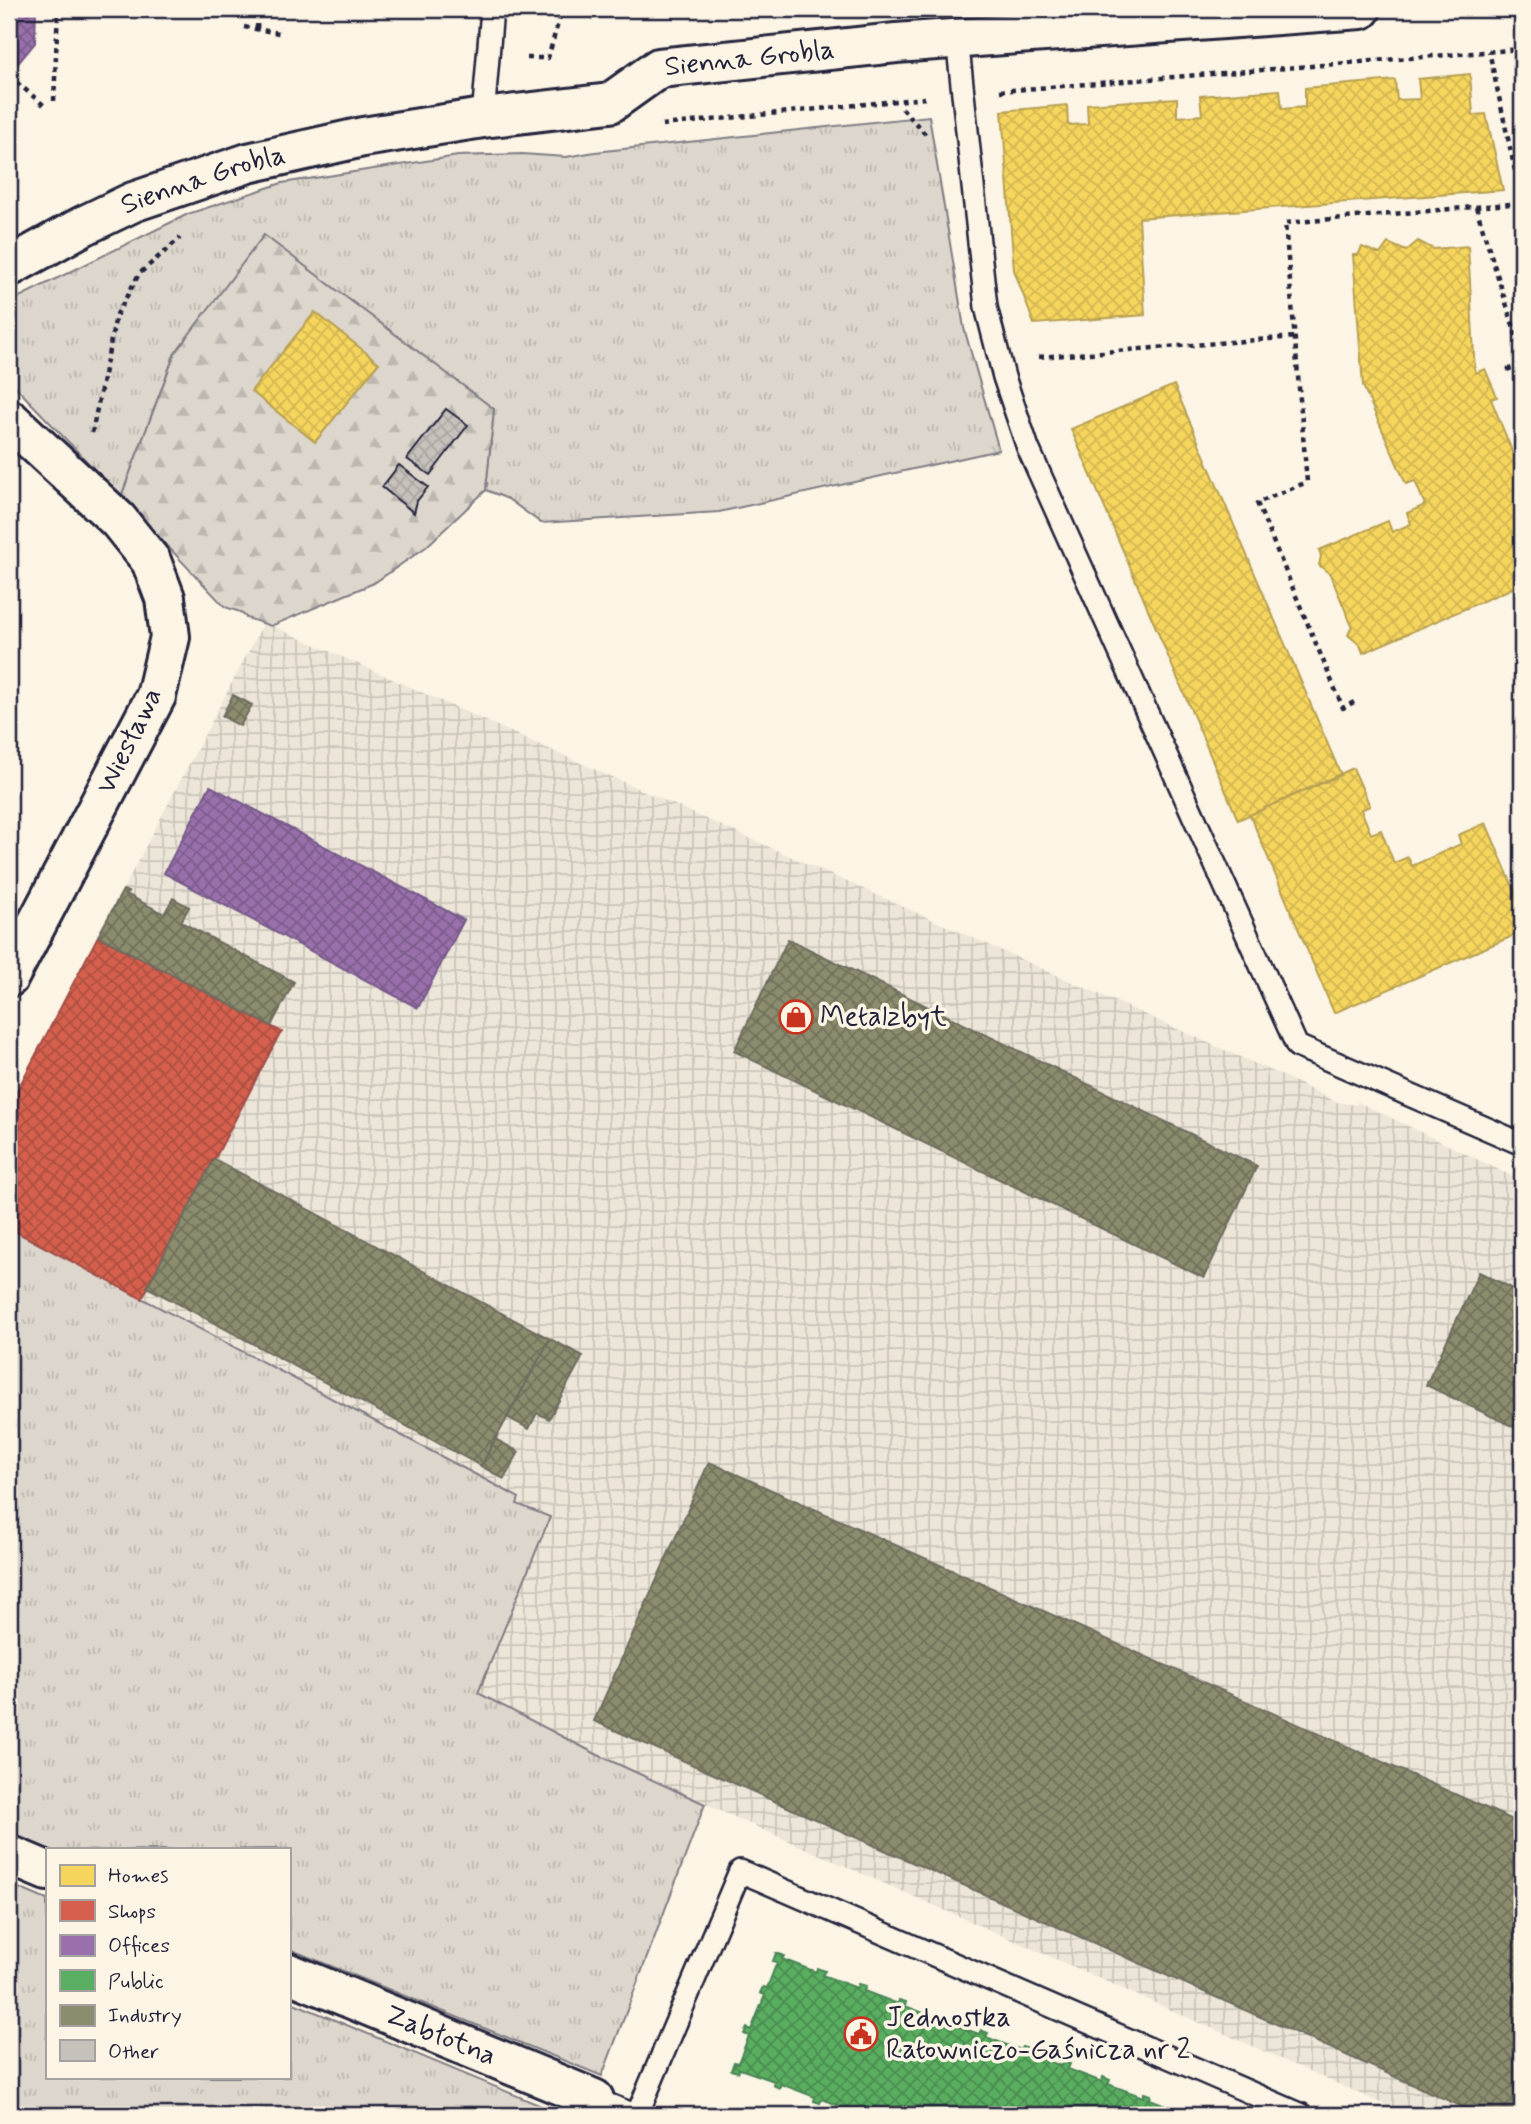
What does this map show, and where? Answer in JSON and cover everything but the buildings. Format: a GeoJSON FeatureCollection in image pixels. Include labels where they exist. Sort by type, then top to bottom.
{"type":"FeatureCollection","features":[{"type":"Feature","properties":{"kind":"street","name":"Sienna Grobla"},"geometry":{"type":"LineString","coordinates":[[9,267],[83,226],[134,202],[248,163],[363,137],[483,118],[610,103],[659,68],[896,43],[1361,9]]}},
{"type":"Feature","properties":{"kind":"street","name":"Wiesława"},"geometry":{"type":"LineString","coordinates":[[9,419],[118,520],[151,561],[165,598],[170,638],[156,696],[9,977]]}},
{"type":"Feature","properties":{"kind":"street"},"geometry":{"type":"LineString","coordinates":[[9,1855],[46,1871]]}},
{"type":"Feature","properties":{"kind":"street","name":"Zabłotna"},"geometry":{"type":"LineString","coordinates":[[290,1973],[594,2099]]}},
{"type":"Feature","properties":{"kind":"lane"},"geometry":{"type":"LineString","coordinates":[[483,118],[492,9]]}},
{"type":"Feature","properties":{"kind":"lane"},"geometry":{"type":"LineString","coordinates":[[957,38],[986,307],[999,359],[1028,448],[1297,1046],[1522,1144]]}},
{"type":"Feature","properties":{"kind":"lane"},"geometry":{"type":"LineString","coordinates":[[594,2099],[636,2115],[740,1871],[1302,2115]]}},
{"type":"Feature","properties":{"kind":"path"},"geometry":{"type":"LineString","coordinates":[[54,101],[58,9]]}},
{"type":"Feature","properties":{"kind":"path"},"geometry":{"type":"LineString","coordinates":[[257,29],[258,9]]}},
{"type":"Feature","properties":{"kind":"path"},"geometry":{"type":"LineString","coordinates":[[562,10],[591,17],[668,9]]}},
{"type":"Feature","properties":{"kind":"path"},"geometry":{"type":"LineString","coordinates":[[244,27],[279,33]]}},
{"type":"Feature","properties":{"kind":"path"},"geometry":{"type":"LineString","coordinates":[[665,126],[962,95],[1522,48]]}},
{"type":"Feature","properties":{"kind":"path"},"geometry":{"type":"LineString","coordinates":[[1354,702],[1343,708],[1257,503],[1307,482],[1285,223],[1522,203],[1489,51]]}},
{"type":"Feature","properties":{"kind":"path"},"geometry":{"type":"LineString","coordinates":[[9,76],[46,107]]}},
{"type":"Feature","properties":{"kind":"path"},"geometry":{"type":"LineString","coordinates":[[1476,207],[1522,354]]}},
{"type":"Feature","properties":{"kind":"path"},"geometry":{"type":"LineString","coordinates":[[79,485],[116,316],[139,274],[182,236]]}},
{"type":"Feature","properties":{"kind":"path"},"geometry":{"type":"LineString","coordinates":[[999,359],[1295,337]]}},
{"type":"Feature","properties":{"kind":"path"},"geometry":{"type":"LineString","coordinates":[[1507,370],[1522,364]]}},
{"type":"Feature","properties":{"kind":"shaded area"},"geometry":{"type":"Polygon","coordinates":[[[264,622],[1336,1102],[1355,1105],[1358,1102],[1522,1181],[1522,2115],[1408,2115],[705,1804],[598,1755],[478,1693],[519,1498],[9,1228],[9,1106],[264,622]]]}},
{"type":"Feature","properties":{"kind":"green space"},"geometry":{"type":"Polygon","coordinates":[[[929,116],[964,328],[999,450],[719,512],[541,523],[508,499],[486,490],[494,409],[175,353],[121,497],[9,380],[9,304],[17,298],[188,214],[282,183],[458,156],[522,154],[566,157],[929,116]]]}},
{"type":"Feature","properties":{"kind":"green space"},"geometry":{"type":"Polygon","coordinates":[[[264,235],[494,409],[486,490],[426,547],[374,583],[271,626],[225,607],[121,497],[175,353],[264,235]]]}},
{"type":"Feature","properties":{"kind":"green space"},"geometry":{"type":"Polygon","coordinates":[[[9,1228],[501,1488],[519,1498],[517,1504],[550,1517],[478,1693],[598,1755],[705,1804],[602,2076],[290,1949],[290,1848],[46,1848],[46,1851],[9,1835],[9,1228]]]}},
{"type":"Feature","properties":{"kind":"green space"},"geometry":{"type":"Polygon","coordinates":[[[9,1884],[46,1900],[46,2078],[290,2078],[290,2001],[563,2115],[9,2115],[9,1884]]]}},
{"type":"Feature","properties":{"kind":"place","name":"Metalzbyt"},"geometry":{"type":"Point","coordinates":[796,1017]}},
{"type":"Feature","properties":{"kind":"place","name":"Jednostka Ratowniczo-Gaśnicza nr 2"},"geometry":{"type":"Point","coordinates":[861,2034]}}]}
